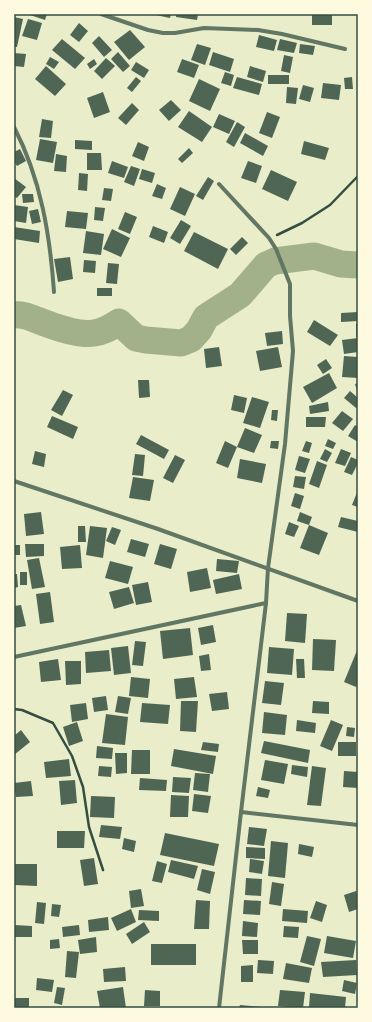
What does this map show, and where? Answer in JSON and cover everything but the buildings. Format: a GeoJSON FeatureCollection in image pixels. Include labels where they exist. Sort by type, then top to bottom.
{"type":"FeatureCollection","features":[{"type":"Feature","properties":{"kind":"street"},"geometry":{"type":"LineString","coordinates":[[101,14],[148,30],[163,33],[175,33],[204,28],[258,30],[282,34],[345,49]]}},
{"type":"Feature","properties":{"kind":"street"},"geometry":{"type":"LineString","coordinates":[[14,127],[23,144],[40,196],[49,238],[54,292]]}},
{"type":"Feature","properties":{"kind":"street"},"geometry":{"type":"LineString","coordinates":[[219,184],[269,238],[276,249],[290,284],[293,351],[285,444],[268,568],[266,603],[219,1008]]}},
{"type":"Feature","properties":{"kind":"street"},"geometry":{"type":"LineString","coordinates":[[14,481],[158,529],[358,601]]}},
{"type":"Feature","properties":{"kind":"street"},"geometry":{"type":"LineString","coordinates":[[14,657],[266,603]]}},
{"type":"Feature","properties":{"kind":"street"},"geometry":{"type":"LineString","coordinates":[[241,812],[358,825]]}},
{"type":"Feature","properties":{"kind":"path"},"geometry":{"type":"LineString","coordinates":[[269,238],[302,223],[330,205],[358,176]]}},
{"type":"Feature","properties":{"kind":"path"},"geometry":{"type":"LineString","coordinates":[[14,709],[22,710],[53,723],[72,756],[83,786],[89,827],[103,870]]}},
{"type":"Feature","properties":{"kind":"waterway"},"geometry":{"type":"LineString","coordinates":[[14,315],[26,316],[66,330],[88,334],[104,330],[119,322],[136,338],[181,343],[191,339],[199,330],[206,317],[240,295],[266,265],[275,261],[314,256],[341,264],[358,265]]}}]}
